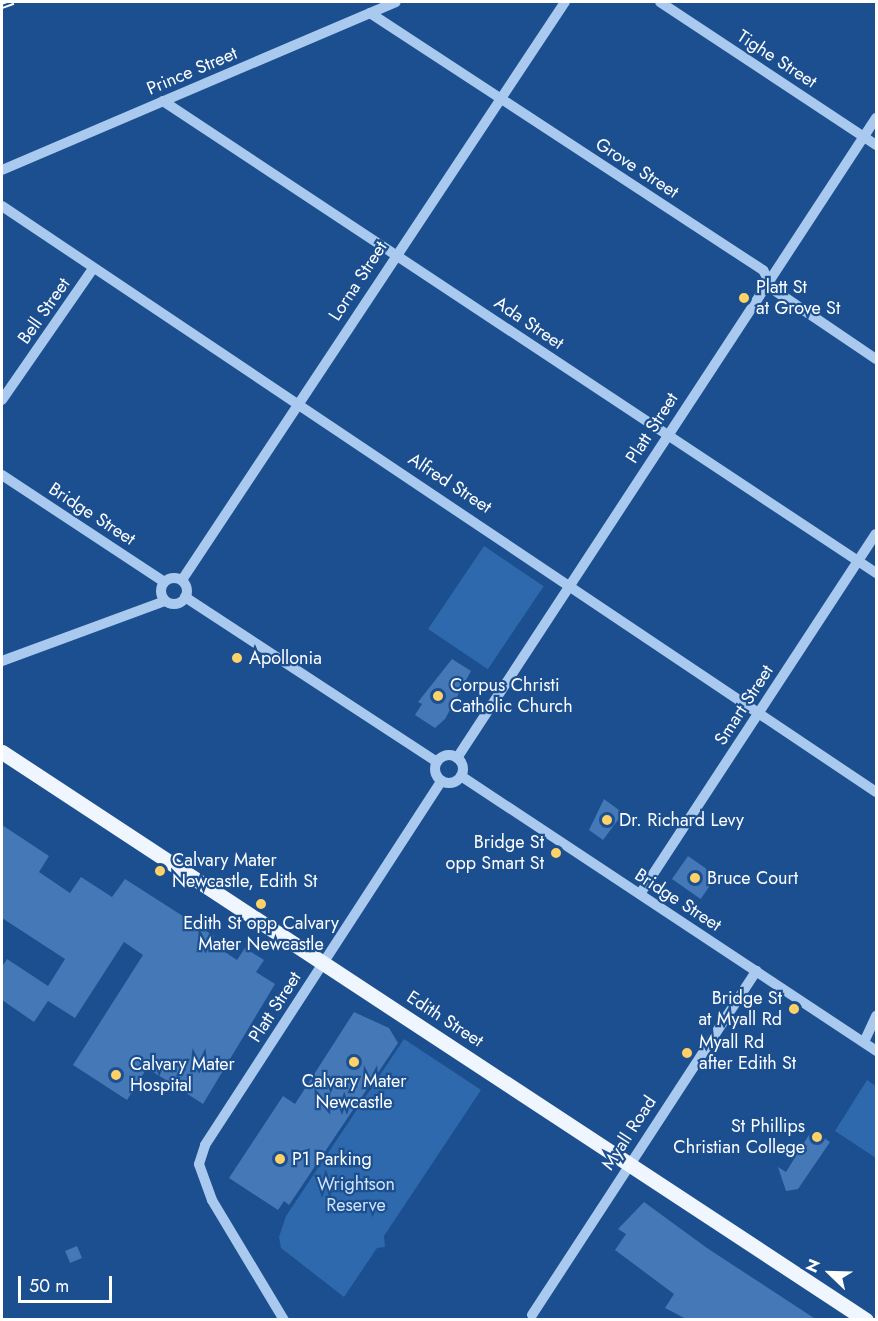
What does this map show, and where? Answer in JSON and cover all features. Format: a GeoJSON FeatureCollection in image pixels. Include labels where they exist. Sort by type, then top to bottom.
{"type":"FeatureCollection","features":[{"type":"Feature","properties":{"kind":"main road","name":"Edith Street"},"geometry":{"type":"LineString","coordinates":[[2,752],[866,1320]]}},
{"type":"Feature","properties":{"kind":"street","name":"Prince Street"},"geometry":{"type":"LineString","coordinates":[[2,170],[396,2]]}},
{"type":"Feature","properties":{"kind":"street","name":"Lorna Street"},"geometry":{"type":"LineString","coordinates":[[182,580],[499,97],[565,2]]}},
{"type":"Feature","properties":{"kind":"street","name":"Tighe Street"},"geometry":{"type":"LineString","coordinates":[[660,2],[876,145]]}},
{"type":"Feature","properties":{"kind":"street","name":"Grove Street"},"geometry":{"type":"LineString","coordinates":[[370,13],[763,270],[768,281],[876,358]]}},
{"type":"Feature","properties":{"kind":"street","name":"Ada Street"},"geometry":{"type":"LineString","coordinates":[[163,101],[876,573]]}},
{"type":"Feature","properties":{"kind":"street","name":"Platt Street"},"geometry":{"type":"LineString","coordinates":[[457,758],[568,585],[876,118]]}},
{"type":"Feature","properties":{"kind":"street","name":"Alfred Street"},"geometry":{"type":"LineString","coordinates":[[2,206],[92,270],[298,403],[876,792]]}},
{"type":"Feature","properties":{"kind":"street","name":"Bell Street"},"geometry":{"type":"LineString","coordinates":[[2,400],[92,270]]}},
{"type":"Feature","properties":{"kind":"street","name":"Bridge Street"},"geometry":{"type":"LineString","coordinates":[[2,475],[164,582]]}},
{"type":"Feature","properties":{"kind":"street","name":"Smart Street"},"geometry":{"type":"LineString","coordinates":[[640,894],[876,534]]}},
{"type":"Feature","properties":{"kind":"street"},"geometry":{"type":"LineString","coordinates":[[165,601],[164,582],[182,580],[185,597],[437,762],[441,781],[454,783],[461,776],[457,758],[446,755],[437,762]]}},
{"type":"Feature","properties":{"kind":"street"},"geometry":{"type":"LineString","coordinates":[[2,661],[165,601],[176,603],[185,597]]}},
{"type":"Feature","properties":{"kind":"street","name":"Bridge Street"},"geometry":{"type":"LineString","coordinates":[[461,776],[876,1051]]}},
{"type":"Feature","properties":{"kind":"street","name":"Platt Street"},"geometry":{"type":"LineString","coordinates":[[284,1320],[212,1200],[199,1164],[205,1145],[441,781]]}},
{"type":"Feature","properties":{"kind":"street","name":"Myall Road"},"geometry":{"type":"LineString","coordinates":[[532,1315],[628,1162],[756,971]]}},
{"type":"Feature","properties":{"kind":"street"},"geometry":{"type":"LineString","coordinates":[[864,1042],[876,1016]]}},
{"type":"Feature","properties":{"kind":"green space"},"geometry":{"type":"Polygon","coordinates":[[[484,546],[544,586],[488,669],[428,629],[484,546]]]}},
{"type":"Feature","properties":{"kind":"green space","name":"Wrightson Reserve"},"geometry":{"type":"Polygon","coordinates":[[[404,1039],[481,1090],[384,1236],[385,1247],[377,1248],[344,1297],[281,1248],[279,1237],[286,1216],[404,1039]]]}},
{"type":"Feature","properties":{"kind":"green space"},"geometry":{"type":"Polygon","coordinates":[[[867,1080],[876,1086],[876,1158],[835,1131],[867,1080]]]}},
{"type":"Feature","properties":{"kind":"building","name":"Corpus Christi Catholic Church"},"geometry":{"type":"Polygon","coordinates":[[[452,659],[471,671],[445,719],[435,728],[415,715],[422,704],[418,702],[452,659]]]}},
{"type":"Feature","properties":{"kind":"building","name":"Dr. Richard Levy"},"geometry":{"type":"Polygon","coordinates":[[[604,799],[623,813],[603,840],[589,830],[604,799]]]}},
{"type":"Feature","properties":{"kind":"building"},"geometry":{"type":"Polygon","coordinates":[[[2,825],[49,856],[39,872],[70,893],[81,877],[112,897],[125,879],[214,936],[210,942],[237,960],[245,948],[264,960],[256,972],[275,984],[203,1104],[147,1068],[127,1100],[73,1065],[143,955],[124,942],[75,1018],[48,1001],[34,1022],[2,1000],[2,967],[7,959],[48,986],[65,959],[2,918],[2,825]]]}},
{"type":"Feature","properties":{"kind":"building","name":"Bruce Court"},"geometry":{"type":"Polygon","coordinates":[[[688,856],[717,876],[701,899],[672,879],[688,856]]]}},
{"type":"Feature","properties":{"kind":"building","name":"Calvary Mater Hospital"},"geometry":{"type":"Polygon","coordinates":[[[354,1012],[389,1028],[398,1043],[289,1205],[284,1201],[278,1210],[229,1178],[283,1096],[295,1104],[354,1012]]]}},
{"type":"Feature","properties":{"kind":"building"},"geometry":{"type":"Polygon","coordinates":[[[812,1130],[830,1142],[798,1189],[786,1191],[778,1167],[786,1172],[812,1130]]]}},
{"type":"Feature","properties":{"kind":"building"},"geometry":{"type":"Polygon","coordinates":[[[644,1202],[707,1248],[817,1320],[688,1320],[665,1308],[674,1294],[615,1250],[626,1234],[618,1229],[644,1202]]]}},
{"type":"Feature","properties":{"kind":"building"},"geometry":{"type":"Polygon","coordinates":[[[77,1246],[82,1258],[70,1263],[65,1251],[77,1246]]]}},
{"type":"Feature","properties":{"kind":"railway"},"geometry":{"type":"LineString","coordinates":[[2,6],[13,2]]}},
{"type":"Feature","properties":{"kind":"place","name":"Platt St at Grove St"},"geometry":{"type":"Point","coordinates":[744,298]}},
{"type":"Feature","properties":{"kind":"place","name":"Apollonia"},"geometry":{"type":"Point","coordinates":[237,658]}},
{"type":"Feature","properties":{"kind":"place","name":"Corpus Christi Catholic Church"},"geometry":{"type":"Point","coordinates":[438,696]}},
{"type":"Feature","properties":{"kind":"place","name":"Dr. Richard Levy"},"geometry":{"type":"Point","coordinates":[607,820]}},
{"type":"Feature","properties":{"kind":"place","name":"Bridge St opp Smart St"},"geometry":{"type":"Point","coordinates":[556,853]}},
{"type":"Feature","properties":{"kind":"place","name":"Calvary Mater Newcastle, Edith St"},"geometry":{"type":"Point","coordinates":[160,871]}},
{"type":"Feature","properties":{"kind":"place","name":"Bruce Court"},"geometry":{"type":"Point","coordinates":[695,878]}},
{"type":"Feature","properties":{"kind":"place","name":"Edith St opp Calvary Mater Newcastle"},"geometry":{"type":"Point","coordinates":[261,904]}},
{"type":"Feature","properties":{"kind":"place","name":"Bridge St at Myall Rd"},"geometry":{"type":"Point","coordinates":[794,1009]}},
{"type":"Feature","properties":{"kind":"place","name":"Myall Rd after Edith St"},"geometry":{"type":"Point","coordinates":[687,1053]}},
{"type":"Feature","properties":{"kind":"place","name":"Calvary Mater Newcastle"},"geometry":{"type":"Point","coordinates":[354,1062]}},
{"type":"Feature","properties":{"kind":"place","name":"Calvary Mater Hospital"},"geometry":{"type":"Point","coordinates":[116,1075]}},
{"type":"Feature","properties":{"kind":"place","name":"St Phillips Christian College"},"geometry":{"type":"Point","coordinates":[817,1137]}},
{"type":"Feature","properties":{"kind":"place","name":"P1 Parking"},"geometry":{"type":"Point","coordinates":[280,1159]}}]}
